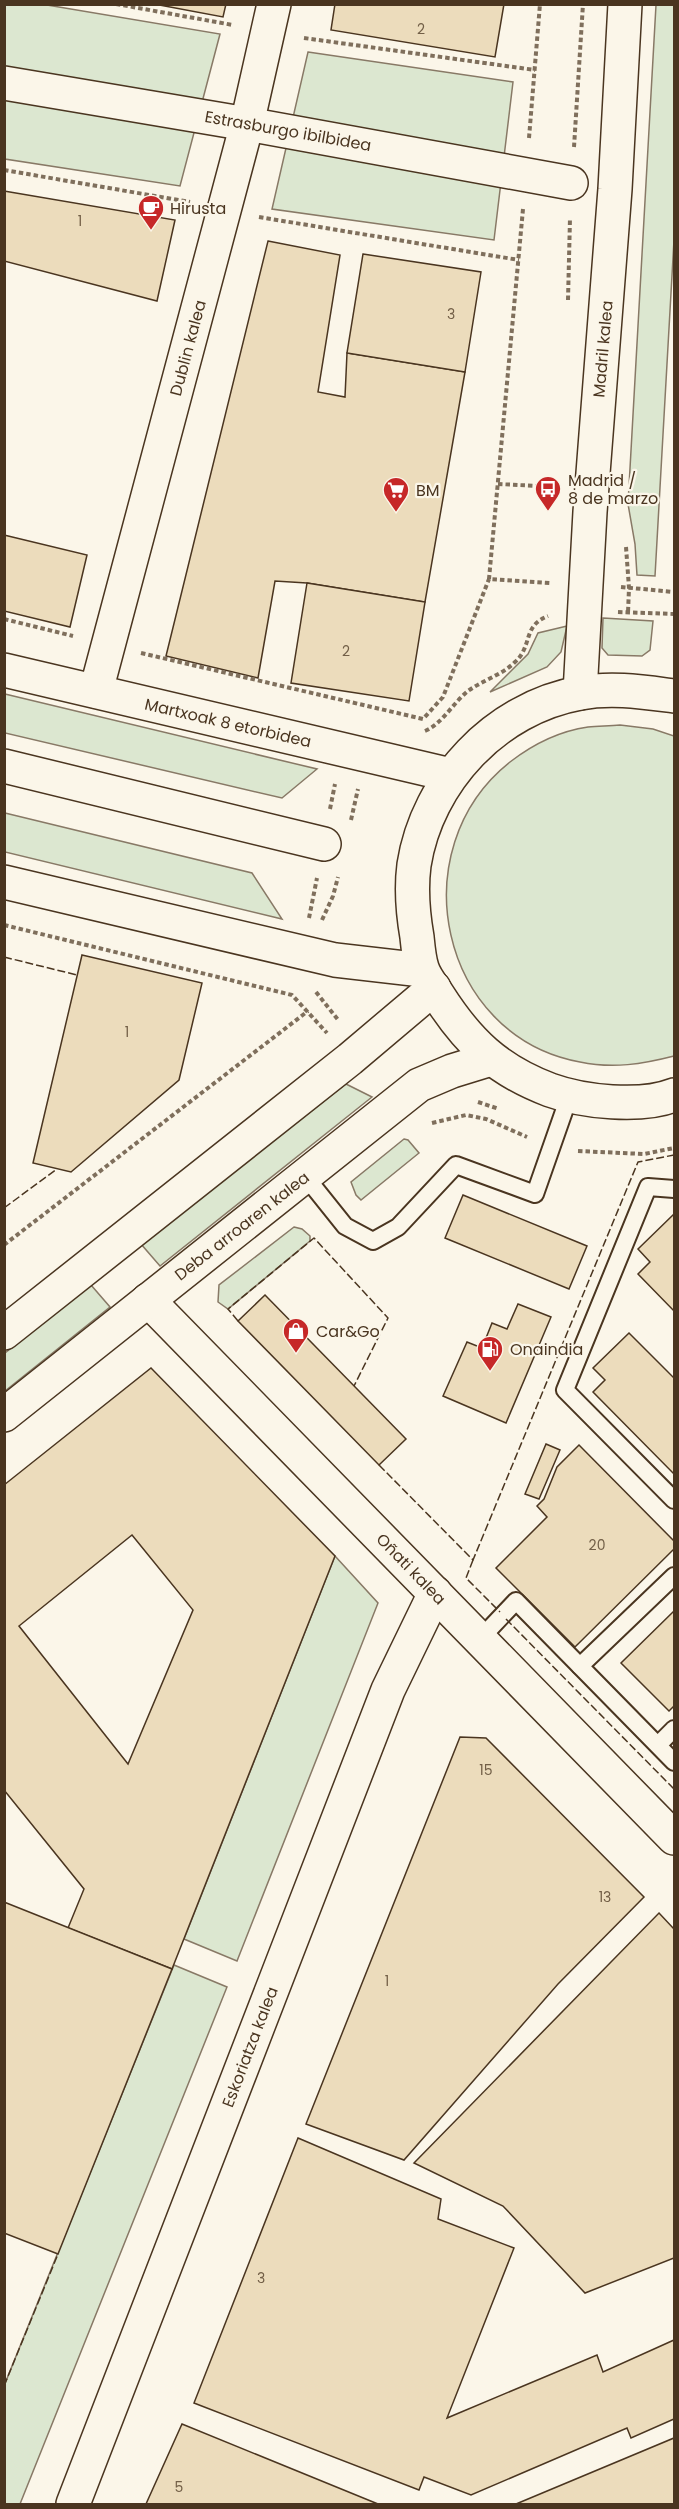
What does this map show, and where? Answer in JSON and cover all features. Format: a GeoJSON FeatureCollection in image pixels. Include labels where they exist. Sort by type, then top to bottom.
{"type":"FeatureCollection","features":[{"type":"Feature","properties":{"kind":"street","name":"Dublin kalea"},"geometry":{"type":"LineString","coordinates":[[96,691],[247,124],[274,4]]}},
{"type":"Feature","properties":{"kind":"street","name":"Madril kalea"},"geometry":{"type":"LineString","coordinates":[[580,693],[590,512],[615,189],[624,4]]}},
{"type":"Feature","properties":{"kind":"street","name":"Estrasburgo ibilbidea"},"geometry":{"type":"LineString","coordinates":[[4,83],[247,124],[571,183]]}},
{"type":"Feature","properties":{"kind":"street","name":"Martxoak 8 etorbidea"},"geometry":{"type":"LineString","coordinates":[[4,669],[451,775]]}},
{"type":"Feature","properties":{"kind":"street"},"geometry":{"type":"LineString","coordinates":[[675,696],[628,689],[580,693],[543,704],[508,722],[477,745],[451,775],[427,817],[414,865],[413,913],[428,979],[458,1027],[491,1059],[528,1082],[569,1096],[619,1103],[675,1095]]}},
{"type":"Feature","properties":{"kind":"street"},"geometry":{"type":"LineString","coordinates":[[4,766],[324,844]]}},
{"type":"Feature","properties":{"kind":"street"},"geometry":{"type":"LineString","coordinates":[[4,882],[335,960],[428,979]]}},
{"type":"Feature","properties":{"kind":"street"},"geometry":{"type":"LineString","coordinates":[[4,1333],[351,1059],[428,979]]}},
{"type":"Feature","properties":{"kind":"street","name":"Deba arroaren kalea"},"geometry":{"type":"LineString","coordinates":[[4,1415],[419,1085],[452,1071],[491,1059]]}},
{"type":"Feature","properties":{"kind":"street","name":"Oñati kalea"},"geometry":{"type":"LineString","coordinates":[[148,1300],[675,1838]]}},
{"type":"Feature","properties":{"kind":"street","name":"Eskoriatza kalea"},"geometry":{"type":"LineString","coordinates":[[73,2505],[388,1690],[435,1593]]}},
{"type":"Feature","properties":{"kind":"lane"},"geometry":{"type":"LineString","coordinates":[[305,1176],[345,1226],[373,1241],[398,1227],[456,1165],[535,1194],[569,1096]]}},
{"type":"Feature","properties":{"kind":"lane"},"geometry":{"type":"LineString","coordinates":[[675,1189],[648,1187],[565,1390],[675,1500]]}},
{"type":"Feature","properties":{"kind":"lane"},"geometry":{"type":"LineString","coordinates":[[580,1666],[675,1576]]}},
{"type":"Feature","properties":{"kind":"lane"},"geometry":{"type":"LineString","coordinates":[[480,1639],[516,1601],[675,1762]]}},
{"type":"Feature","properties":{"kind":"lane"},"geometry":{"type":"LineString","coordinates":[[658,1745],[675,1729]]}},
{"type":"Feature","properties":{"kind":"path"},"geometry":{"type":"LineString","coordinates":[[116,4],[237,26]]}},
{"type":"Feature","properties":{"kind":"path"},"geometry":{"type":"LineString","coordinates":[[4,620],[423,719],[443,697],[489,579],[527,174],[540,4]]}},
{"type":"Feature","properties":{"kind":"path"},"geometry":{"type":"LineString","coordinates":[[571,183],[583,4]]}},
{"type":"Feature","properties":{"kind":"path"},"geometry":{"type":"LineString","coordinates":[[304,38],[535,70]]}},
{"type":"Feature","properties":{"kind":"path"},"geometry":{"type":"LineString","coordinates":[[4,170],[195,203]]}},
{"type":"Feature","properties":{"kind":"path"},"geometry":{"type":"LineString","coordinates":[[257,217],[519,260]]}},
{"type":"Feature","properties":{"kind":"path"},"geometry":{"type":"LineString","coordinates":[[498,484],[561,487],[561,497]]}},
{"type":"Feature","properties":{"kind":"path"},"geometry":{"type":"LineString","coordinates":[[489,579],[557,583]]}},
{"type":"Feature","properties":{"kind":"path"},"geometry":{"type":"LineString","coordinates":[[628,613],[675,614]]}},
{"type":"Feature","properties":{"kind":"path"},"geometry":{"type":"LineString","coordinates":[[418,734],[434,727],[449,707],[469,691],[518,660],[530,629],[538,620],[551,615]]}},
{"type":"Feature","properties":{"kind":"path"},"geometry":{"type":"LineString","coordinates":[[4,925],[292,995],[330,1036]]}},
{"type":"Feature","properties":{"kind":"path"},"geometry":{"type":"LineString","coordinates":[[312,988],[342,1024]]}},
{"type":"Feature","properties":{"kind":"path"},"geometry":{"type":"LineString","coordinates":[[4,1245],[308,1011]]}},
{"type":"Feature","properties":{"kind":"green space"},"geometry":{"type":"Polygon","coordinates":[[[4,5],[47,5],[220,34],[180,186],[5,159],[4,5]]]}},
{"type":"Feature","properties":{"kind":"green space"},"geometry":{"type":"Polygon","coordinates":[[[656,5],[674,5],[674,240],[655,576],[637,575],[635,544],[628,504],[656,5]]]}},
{"type":"Feature","properties":{"kind":"green space"},"geometry":{"type":"Polygon","coordinates":[[[308,52],[513,82],[494,240],[272,209],[308,52]]]}},
{"type":"Feature","properties":{"kind":"green space"},"geometry":{"type":"Polygon","coordinates":[[[603,618],[653,621],[650,650],[642,656],[608,655],[602,648],[603,618]]]}},
{"type":"Feature","properties":{"kind":"green space"},"geometry":{"type":"Polygon","coordinates":[[[567,626],[561,652],[547,667],[490,692],[528,654],[538,633],[567,626]]]}},
{"type":"Feature","properties":{"kind":"green space"},"geometry":{"type":"Polygon","coordinates":[[[5,694],[317,769],[282,798],[5,733],[5,694]]]}},
{"type":"Feature","properties":{"kind":"green space"},"geometry":{"type":"Polygon","coordinates":[[[620,725],[653,729],[674,736],[674,1056],[639,1063],[604,1065],[580,1062],[532,1045],[494,1016],[467,979],[451,935],[447,888],[455,842],[476,799],[510,762],[557,735],[588,727],[620,725]]]}},
{"type":"Feature","properties":{"kind":"green space"},"geometry":{"type":"Polygon","coordinates":[[[5,813],[252,873],[282,919],[5,852],[5,813]]]}},
{"type":"Feature","properties":{"kind":"green space"},"geometry":{"type":"Polygon","coordinates":[[[346,1084],[372,1097],[160,1266],[141,1244],[346,1084]]]}},
{"type":"Feature","properties":{"kind":"green space"},"geometry":{"type":"Polygon","coordinates":[[[404,1139],[408,1140],[419,1153],[361,1200],[356,1195],[351,1182],[404,1139]]]}},
{"type":"Feature","properties":{"kind":"green space"},"geometry":{"type":"Polygon","coordinates":[[[294,1227],[302,1229],[310,1236],[310,1241],[228,1309],[218,1302],[219,1285],[294,1227]]]}},
{"type":"Feature","properties":{"kind":"green space"},"geometry":{"type":"Polygon","coordinates":[[[91,1285],[110,1307],[5,1391],[5,1353],[91,1285]]]}},
{"type":"Feature","properties":{"kind":"green space"},"geometry":{"type":"Polygon","coordinates":[[[335,1556],[378,1603],[237,1961],[184,1939],[335,1556]]]}},
{"type":"Feature","properties":{"kind":"green space"},"geometry":{"type":"Polygon","coordinates":[[[174,1965],[227,1987],[20,2504],[5,2504],[4,2386],[174,1965]]]}},
{"type":"Feature","properties":{"kind":"building"},"geometry":{"type":"Polygon","coordinates":[[[154,4],[226,4],[223,17],[154,4]]]}},
{"type":"Feature","properties":{"kind":"building"},"geometry":{"type":"Polygon","coordinates":[[[335,4],[504,4],[495,57],[331,30],[335,4]]]}},
{"type":"Feature","properties":{"kind":"building"},"geometry":{"type":"Polygon","coordinates":[[[4,191],[175,220],[157,301],[4,261],[4,191]]]}},
{"type":"Feature","properties":{"kind":"building"},"geometry":{"type":"Polygon","coordinates":[[[268,241],[340,255],[318,392],[345,397],[347,353],[465,372],[425,602],[307,583],[275,581],[258,678],[166,656],[268,241]]]}},
{"type":"Feature","properties":{"kind":"building"},"geometry":{"type":"Polygon","coordinates":[[[363,254],[481,272],[465,372],[347,353],[363,254]]]}},
{"type":"Feature","properties":{"kind":"building"},"geometry":{"type":"Polygon","coordinates":[[[4,535],[87,555],[70,627],[4,611],[4,535]]]}},
{"type":"Feature","properties":{"kind":"building"},"geometry":{"type":"Polygon","coordinates":[[[307,583],[425,602],[409,701],[291,683],[307,583]]]}},
{"type":"Feature","properties":{"kind":"building"},"geometry":{"type":"Polygon","coordinates":[[[82,955],[202,983],[179,1080],[71,1172],[33,1163],[82,955]]]}},
{"type":"Feature","properties":{"kind":"building"},"geometry":{"type":"Polygon","coordinates":[[[463,1195],[587,1246],[569,1289],[445,1238],[463,1195]]]}},
{"type":"Feature","properties":{"kind":"building"},"geometry":{"type":"Polygon","coordinates":[[[674,1214],[674,1311],[638,1274],[650,1262],[638,1249],[674,1214]]]}},
{"type":"Feature","properties":{"kind":"building","name":"Car&Go"},"geometry":{"type":"Polygon","coordinates":[[[265,1295],[406,1439],[379,1465],[238,1321],[265,1295]]]}},
{"type":"Feature","properties":{"kind":"building","name":"Onaindia"},"geometry":{"type":"Polygon","coordinates":[[[518,1304],[551,1317],[506,1423],[443,1396],[467,1342],[482,1348],[492,1323],[507,1329],[518,1304]]]}},
{"type":"Feature","properties":{"kind":"building"},"geometry":{"type":"Polygon","coordinates":[[[629,1333],[674,1378],[674,1474],[593,1392],[605,1380],[593,1368],[629,1333]]]}},
{"type":"Feature","properties":{"kind":"building"},"geometry":{"type":"Polygon","coordinates":[[[151,1368],[335,1556],[172,1969],[68,1928],[84,1889],[4,1790],[4,1485],[151,1368]],[[132,1535],[19,1626],[128,1764],[193,1610],[132,1535]]]}},
{"type":"Feature","properties":{"kind":"building"},"geometry":{"type":"Polygon","coordinates":[[[546,1444],[560,1450],[539,1499],[525,1494],[546,1444]]]}},
{"type":"Feature","properties":{"kind":"building"},"geometry":{"type":"Polygon","coordinates":[[[579,1445],[674,1541],[674,1549],[575,1647],[496,1568],[547,1517],[537,1506],[544,1499],[557,1467],[579,1445]]]}},
{"type":"Feature","properties":{"kind":"building"},"geometry":{"type":"Polygon","coordinates":[[[674,1611],[674,1706],[669,1711],[621,1663],[674,1611]]]}},
{"type":"Feature","properties":{"kind":"building"},"geometry":{"type":"Polygon","coordinates":[[[460,1737],[486,1738],[644,1897],[558,1984],[404,2160],[306,2124],[460,1737]]]}},
{"type":"Feature","properties":{"kind":"building"},"geometry":{"type":"Polygon","coordinates":[[[4,1902],[172,1969],[58,2254],[4,2233],[4,1902]]]}},
{"type":"Feature","properties":{"kind":"building"},"geometry":{"type":"Polygon","coordinates":[[[659,1913],[674,1929],[674,2258],[585,2293],[503,2206],[414,2163],[659,1913]]]}},
{"type":"Feature","properties":{"kind":"building"},"geometry":{"type":"Polygon","coordinates":[[[298,2138],[441,2199],[438,2219],[514,2248],[447,2418],[597,2355],[603,2372],[674,2340],[674,2419],[631,2438],[627,2428],[471,2495],[424,2477],[419,2490],[194,2403],[298,2138]]]}},
{"type":"Feature","properties":{"kind":"building"},"geometry":{"type":"Polygon","coordinates":[[[182,2424],[378,2504],[146,2504],[182,2424]]]}},
{"type":"Feature","properties":{"kind":"building"},"geometry":{"type":"Polygon","coordinates":[[[674,2438],[674,2504],[516,2504],[674,2438]]]}},
{"type":"Feature","properties":{"kind":"fence"},"geometry":{"type":"LineString","coordinates":[[4,957],[77,975]]}},
{"type":"Feature","properties":{"kind":"fence"},"geometry":{"type":"LineString","coordinates":[[379,1465],[473,1560],[638,1162],[674,1155]]}},
{"type":"Feature","properties":{"kind":"fence"},"geometry":{"type":"LineString","coordinates":[[4,1208],[57,1169]]}},
{"type":"Feature","properties":{"kind":"fence"},"geometry":{"type":"LineString","coordinates":[[238,1321],[228,1309],[314,1238],[388,1318],[354,1386]]}},
{"type":"Feature","properties":{"kind":"fence"},"geometry":{"type":"LineString","coordinates":[[473,1560],[466,1578],[500,1612]]}},
{"type":"Feature","properties":{"kind":"fence"},"geometry":{"type":"LineString","coordinates":[[506,1619],[674,1789]]}},
{"type":"Feature","properties":{"kind":"fence"},"geometry":{"type":"LineString","coordinates":[[4,2386],[58,2254]]}},
{"type":"Feature","properties":{"kind":"place","name":"Hirusta"},"geometry":{"type":"Point","coordinates":[151,231]}},
{"type":"Feature","properties":{"kind":"place","name":"Madrid / 8 de marzo"},"geometry":{"type":"Point","coordinates":[548,512]}},
{"type":"Feature","properties":{"kind":"place","name":"BM"},"geometry":{"type":"Point","coordinates":[396,513]}},
{"type":"Feature","properties":{"kind":"place","name":"Car&Go"},"geometry":{"type":"Point","coordinates":[296,1354]}},
{"type":"Feature","properties":{"kind":"place","name":"Onaindia"},"geometry":{"type":"Point","coordinates":[490,1372]}}]}
